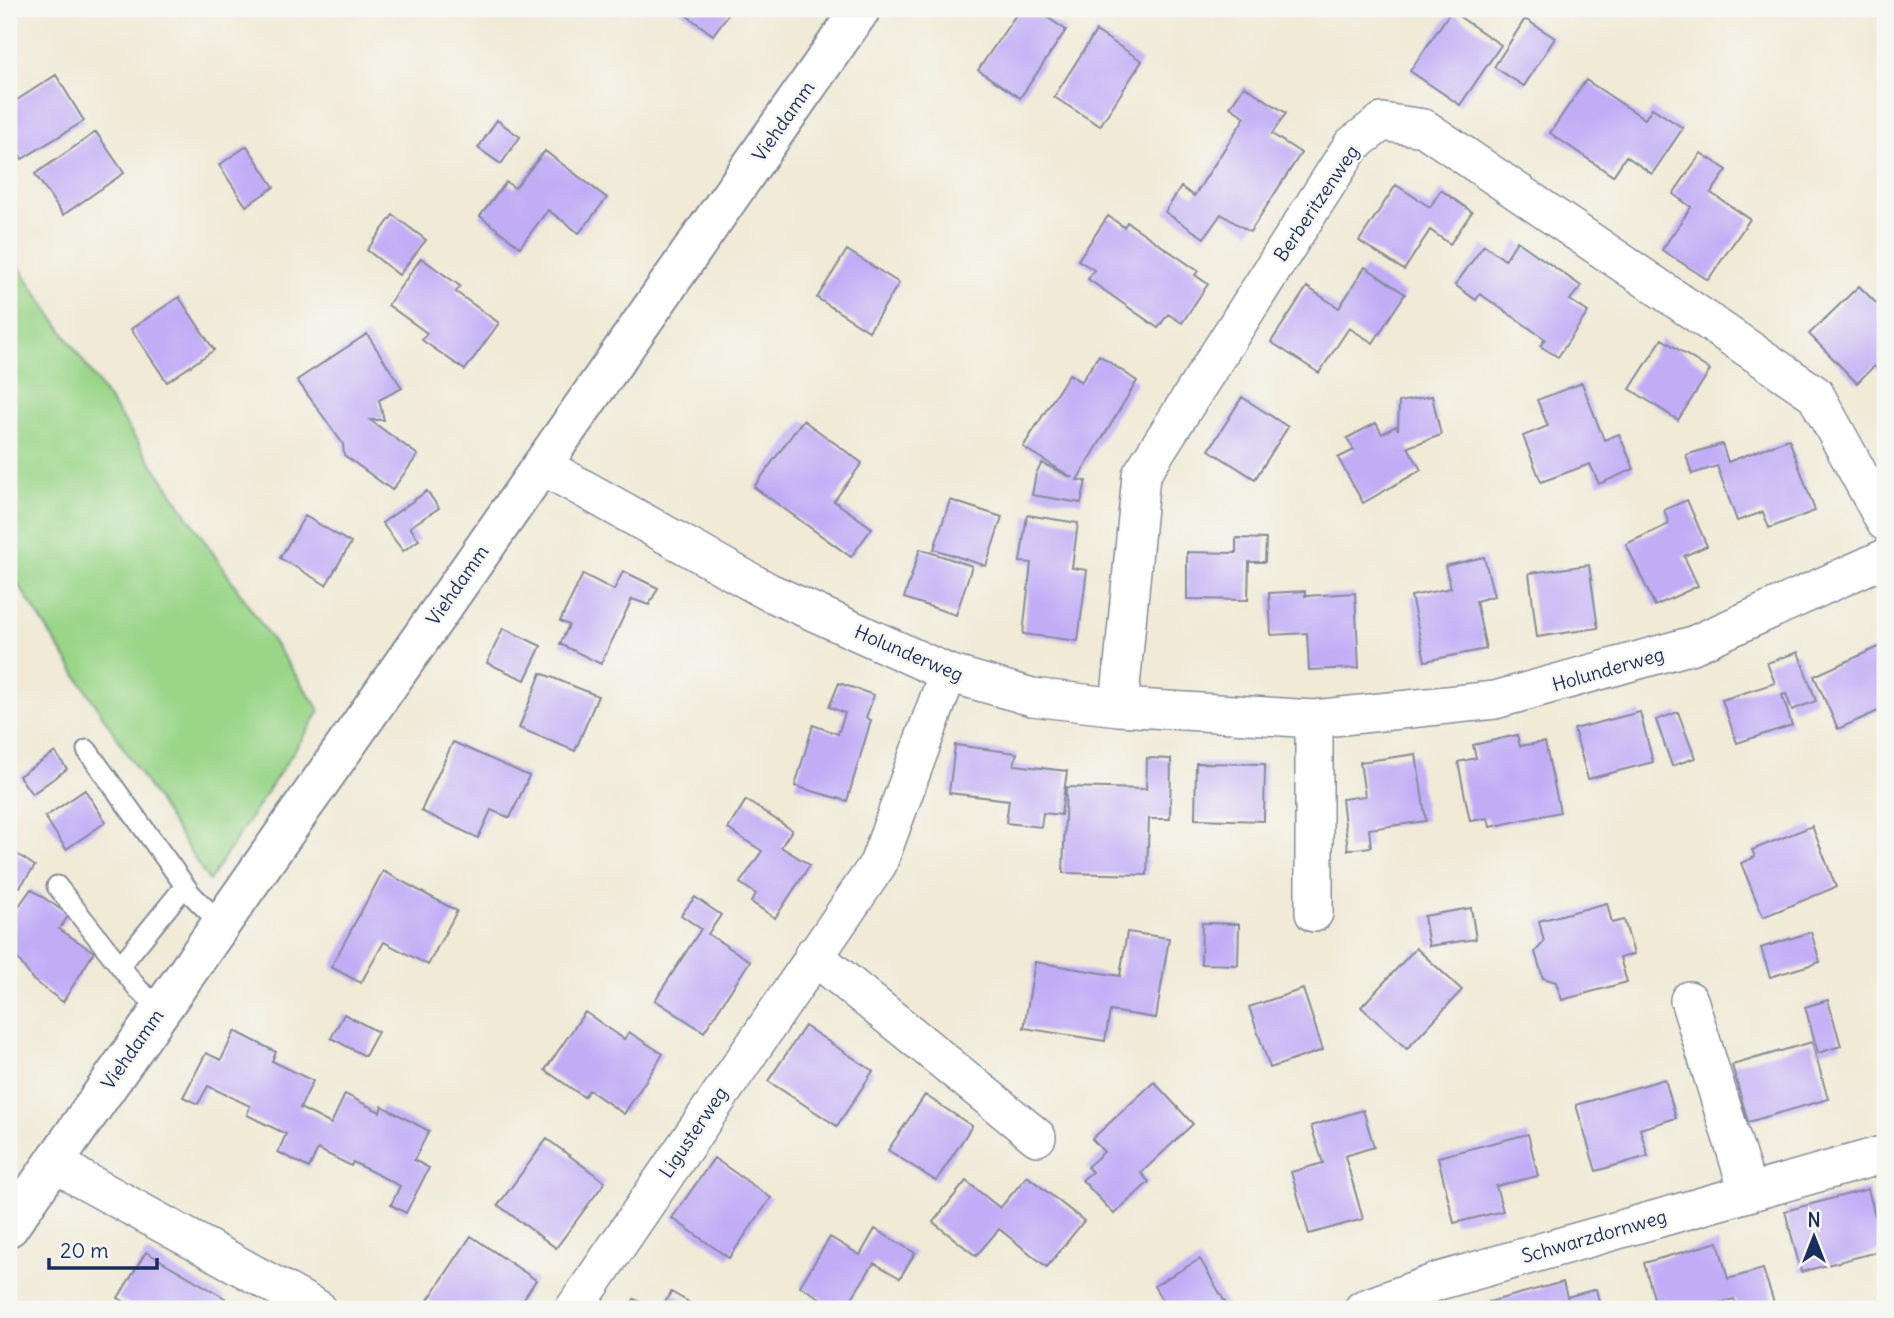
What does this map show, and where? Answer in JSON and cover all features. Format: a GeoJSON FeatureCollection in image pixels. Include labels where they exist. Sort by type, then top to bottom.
{"type":"FeatureCollection","features":[{"type":"Feature","properties":{"kind":"main road","name":"Viehdamm"},"geometry":{"type":"LineString","coordinates":[[9,1227],[861,9]]}},
{"type":"Feature","properties":{"kind":"street","name":"Berberitzenweg"},"geometry":{"type":"LineString","coordinates":[[1119,708],[1141,475],[1352,145],[1382,122],[1424,128],[1815,394],[1885,522]]}},
{"type":"Feature","properties":{"kind":"street","name":"Holunderweg"},"geometry":{"type":"LineString","coordinates":[[541,465],[767,591],[948,673],[1032,696],[1119,708],[1314,719],[1495,700],[1693,645],[1885,558]]}},
{"type":"Feature","properties":{"kind":"street","name":"Ligusterweg"},"geometry":{"type":"LineString","coordinates":[[574,1309],[878,864],[948,673]]}},
{"type":"Feature","properties":{"kind":"street"},"geometry":{"type":"LineString","coordinates":[[1314,719],[1314,913]]}},
{"type":"Feature","properties":{"kind":"street"},"geometry":{"type":"LineString","coordinates":[[813,956],[1037,1137]]}},
{"type":"Feature","properties":{"kind":"street"},"geometry":{"type":"LineString","coordinates":[[1689,1000],[1748,1191]]}},
{"type":"Feature","properties":{"kind":"street","name":"Schwarzdornweg"},"geometry":{"type":"LineString","coordinates":[[1363,1309],[1443,1295],[1748,1191],[1885,1154]]}},
{"type":"Feature","properties":{"kind":"street"},"geometry":{"type":"LineString","coordinates":[[54,1161],[317,1309]]}},
{"type":"Feature","properties":{"kind":"lane"},"geometry":{"type":"LineString","coordinates":[[87,750],[185,886],[220,924]]}},
{"type":"Feature","properties":{"kind":"lane"},"geometry":{"type":"LineString","coordinates":[[57,886],[139,990],[161,1008]]}},
{"type":"Feature","properties":{"kind":"lane"},"geometry":{"type":"LineString","coordinates":[[120,966],[185,886]]}},
{"type":"Feature","properties":{"kind":"green space"},"geometry":{"type":"Polygon","coordinates":[[[9,252],[320,711],[209,881],[9,570],[9,252]]]}},
{"type":"Feature","properties":{"kind":"building"},"geometry":{"type":"Polygon","coordinates":[[[678,9],[732,9],[713,35],[678,9]]]}},
{"type":"Feature","properties":{"kind":"building"},"geometry":{"type":"Polygon","coordinates":[[[1020,9],[1035,9],[1066,30],[1020,98],[978,70],[1020,9]]]}},
{"type":"Feature","properties":{"kind":"building"},"geometry":{"type":"Polygon","coordinates":[[[1451,11],[1501,45],[1460,105],[1410,71],[1451,11]]]}},
{"type":"Feature","properties":{"kind":"building"},"geometry":{"type":"Polygon","coordinates":[[[1525,19],[1555,38],[1524,86],[1494,67],[1525,19]]]}},
{"type":"Feature","properties":{"kind":"building"},"geometry":{"type":"Polygon","coordinates":[[[1096,31],[1142,61],[1100,126],[1054,97],[1096,31]]]}},
{"type":"Feature","properties":{"kind":"building"},"geometry":{"type":"Polygon","coordinates":[[[56,75],[84,121],[22,159],[9,137],[9,105],[56,75]]]}},
{"type":"Feature","properties":{"kind":"building"},"geometry":{"type":"Polygon","coordinates":[[[1586,80],[1645,119],[1652,108],[1683,128],[1652,174],[1626,156],[1613,176],[1550,133],[1586,80]]]}},
{"type":"Feature","properties":{"kind":"building"},"geometry":{"type":"Polygon","coordinates":[[[1244,86],[1286,113],[1272,134],[1301,153],[1250,232],[1221,214],[1204,238],[1165,212],[1181,187],[1194,196],[1245,117],[1230,107],[1244,86]]]}},
{"type":"Feature","properties":{"kind":"building"},"geometry":{"type":"Polygon","coordinates":[[[497,120],[520,137],[501,164],[478,148],[497,120]]]}},
{"type":"Feature","properties":{"kind":"building"},"geometry":{"type":"Polygon","coordinates":[[[96,132],[124,173],[63,215],[35,174],[96,132]]]}},
{"type":"Feature","properties":{"kind":"building"},"geometry":{"type":"Polygon","coordinates":[[[247,146],[274,187],[246,206],[219,165],[247,146]]]}},
{"type":"Feature","properties":{"kind":"building"},"geometry":{"type":"Polygon","coordinates":[[[545,151],[607,198],[579,233],[548,210],[520,247],[480,216],[506,182],[515,188],[545,151]]]}},
{"type":"Feature","properties":{"kind":"building"},"geometry":{"type":"Polygon","coordinates":[[[1701,153],[1727,170],[1711,193],[1750,219],[1708,280],[1662,250],[1691,207],[1673,194],[1701,153]]]}},
{"type":"Feature","properties":{"kind":"building"},"geometry":{"type":"Polygon","coordinates":[[[1396,185],[1430,207],[1441,190],[1472,212],[1450,244],[1430,230],[1404,270],[1359,241],[1396,185]]]}},
{"type":"Feature","properties":{"kind":"building"},"geometry":{"type":"Polygon","coordinates":[[[393,215],[426,240],[399,275],[367,250],[393,215]]]}},
{"type":"Feature","properties":{"kind":"building"},"geometry":{"type":"Polygon","coordinates":[[[1108,216],[1124,227],[1127,222],[1198,271],[1195,275],[1208,284],[1182,323],[1168,314],[1158,328],[1088,279],[1094,270],[1078,260],[1108,216]]]}},
{"type":"Feature","properties":{"kind":"building"},"geometry":{"type":"Polygon","coordinates":[[[1517,241],[1581,286],[1570,300],[1588,312],[1558,357],[1540,346],[1545,339],[1480,294],[1476,300],[1455,285],[1484,245],[1505,260],[1517,241]]]}},
{"type":"Feature","properties":{"kind":"building"},"geometry":{"type":"Polygon","coordinates":[[[847,250],[899,283],[869,331],[817,298],[847,250]]]}},
{"type":"Feature","properties":{"kind":"building"},"geometry":{"type":"Polygon","coordinates":[[[421,258],[460,286],[456,292],[499,323],[465,370],[422,340],[427,333],[388,305],[421,258]]]}},
{"type":"Feature","properties":{"kind":"building"},"geometry":{"type":"Polygon","coordinates":[[[1365,267],[1405,294],[1373,343],[1349,328],[1319,373],[1271,342],[1307,287],[1339,308],[1365,267]]]}},
{"type":"Feature","properties":{"kind":"building"},"geometry":{"type":"Polygon","coordinates":[[[1859,286],[1885,312],[1885,366],[1880,371],[1874,366],[1857,383],[1809,334],[1859,286]]]}},
{"type":"Feature","properties":{"kind":"building"},"geometry":{"type":"Polygon","coordinates":[[[179,297],[214,350],[167,382],[131,329],[179,297]]]}},
{"type":"Feature","properties":{"kind":"building"},"geometry":{"type":"Polygon","coordinates":[[[367,334],[402,388],[379,400],[384,420],[370,420],[418,455],[392,490],[344,455],[343,444],[297,380],[367,334]]]}},
{"type":"Feature","properties":{"kind":"building"},"geometry":{"type":"Polygon","coordinates":[[[1662,339],[1710,370],[1678,420],[1630,389],[1662,339]]]}},
{"type":"Feature","properties":{"kind":"building"},"geometry":{"type":"Polygon","coordinates":[[[1099,355],[1137,381],[1077,480],[1086,481],[1081,503],[1032,495],[1036,473],[1042,463],[1073,478],[1023,447],[1069,374],[1081,382],[1099,355]]]}},
{"type":"Feature","properties":{"kind":"building"},"geometry":{"type":"Polygon","coordinates":[[[1582,383],[1604,440],[1619,434],[1634,469],[1599,484],[1590,464],[1541,482],[1523,436],[1548,426],[1537,400],[1582,383]]]}},
{"type":"Feature","properties":{"kind":"building"},"geometry":{"type":"Polygon","coordinates":[[[1432,396],[1441,435],[1408,447],[1421,470],[1363,503],[1338,458],[1354,450],[1347,438],[1376,423],[1382,434],[1396,426],[1398,430],[1399,402],[1432,396]]]}},
{"type":"Feature","properties":{"kind":"building"},"geometry":{"type":"Polygon","coordinates":[[[1242,397],[1288,427],[1255,479],[1209,450],[1242,397]]]}},
{"type":"Feature","properties":{"kind":"building"},"geometry":{"type":"Polygon","coordinates":[[[803,420],[862,463],[834,501],[872,528],[851,557],[754,487],[803,420]]]}},
{"type":"Feature","properties":{"kind":"building"},"geometry":{"type":"Polygon","coordinates":[[[1789,439],[1815,511],[1769,528],[1763,512],[1737,521],[1717,466],[1692,474],[1686,455],[1722,444],[1728,462],[1789,439]]]}},
{"type":"Feature","properties":{"kind":"building"},"geometry":{"type":"Polygon","coordinates":[[[427,491],[439,508],[410,527],[419,540],[403,551],[382,523],[427,491]]]}},
{"type":"Feature","properties":{"kind":"building"},"geometry":{"type":"Polygon","coordinates":[[[950,500],[1002,517],[986,566],[934,549],[950,500]]]}},
{"type":"Feature","properties":{"kind":"building"},"geometry":{"type":"Polygon","coordinates":[[[1687,500],[1707,546],[1684,556],[1698,586],[1655,606],[1626,544],[1669,524],[1664,510],[1687,500]]]}},
{"type":"Feature","properties":{"kind":"building"},"geometry":{"type":"Polygon","coordinates":[[[1027,515],[1078,523],[1072,568],[1087,570],[1078,641],[1023,634],[1031,563],[1020,562],[1027,515]]]}},
{"type":"Feature","properties":{"kind":"building"},"geometry":{"type":"Polygon","coordinates":[[[305,516],[351,543],[326,585],[280,558],[305,516]]]}},
{"type":"Feature","properties":{"kind":"building"},"geometry":{"type":"Polygon","coordinates":[[[1236,538],[1266,539],[1265,562],[1249,562],[1248,600],[1187,599],[1187,552],[1236,553],[1236,538]]]}},
{"type":"Feature","properties":{"kind":"building"},"geometry":{"type":"Polygon","coordinates":[[[920,549],[972,566],[956,615],[904,598],[920,549]]]}},
{"type":"Feature","properties":{"kind":"building"},"geometry":{"type":"Polygon","coordinates":[[[1484,557],[1494,596],[1476,601],[1486,649],[1425,661],[1411,596],[1451,588],[1445,566],[1484,557]]]}},
{"type":"Feature","properties":{"kind":"building"},"geometry":{"type":"Polygon","coordinates":[[[1589,565],[1598,628],[1537,637],[1529,573],[1589,565]]]}},
{"type":"Feature","properties":{"kind":"building"},"geometry":{"type":"Polygon","coordinates":[[[623,571],[658,588],[649,605],[632,599],[601,664],[560,644],[569,625],[560,621],[583,574],[614,590],[623,571]]]}},
{"type":"Feature","properties":{"kind":"building"},"geometry":{"type":"Polygon","coordinates":[[[1305,591],[1305,596],[1355,593],[1359,668],[1309,670],[1307,633],[1271,635],[1269,593],[1305,591]]]}},
{"type":"Feature","properties":{"kind":"building"},"geometry":{"type":"Polygon","coordinates":[[[503,628],[541,646],[525,680],[487,663],[503,628]]]}},
{"type":"Feature","properties":{"kind":"building"},"geometry":{"type":"Polygon","coordinates":[[[1885,644],[1885,708],[1838,729],[1814,676],[1885,644]]]}},
{"type":"Feature","properties":{"kind":"building"},"geometry":{"type":"Polygon","coordinates":[[[1798,652],[1816,701],[1792,710],[1786,694],[1782,695],[1792,725],[1737,743],[1722,700],[1775,683],[1767,663],[1798,652]]]}},
{"type":"Feature","properties":{"kind":"building"},"geometry":{"type":"Polygon","coordinates":[[[541,673],[598,696],[575,751],[519,728],[541,673]]]}},
{"type":"Feature","properties":{"kind":"building"},"geometry":{"type":"Polygon","coordinates":[[[839,683],[874,695],[866,718],[871,720],[847,801],[795,786],[813,725],[838,734],[845,713],[829,707],[839,683]]]}},
{"type":"Feature","properties":{"kind":"building"},"geometry":{"type":"Polygon","coordinates":[[[1640,712],[1653,762],[1588,779],[1574,729],[1640,712]]]}},
{"type":"Feature","properties":{"kind":"building"},"geometry":{"type":"Polygon","coordinates":[[[1678,712],[1695,758],[1672,766],[1656,720],[1678,712]]]}},
{"type":"Feature","properties":{"kind":"building"},"geometry":{"type":"Polygon","coordinates":[[[1517,735],[1520,746],[1545,742],[1560,812],[1490,827],[1488,818],[1470,821],[1458,762],[1476,758],[1473,745],[1517,735]]]}},
{"type":"Feature","properties":{"kind":"building"},"geometry":{"type":"Polygon","coordinates":[[[453,742],[529,776],[510,818],[491,810],[478,838],[421,811],[453,742]]]}},
{"type":"Feature","properties":{"kind":"building"},"geometry":{"type":"Polygon","coordinates":[[[955,745],[1017,753],[1014,765],[1067,771],[1061,815],[1043,813],[1041,827],[1006,823],[1009,800],[949,793],[955,745]]]}},
{"type":"Feature","properties":{"kind":"building"},"geometry":{"type":"Polygon","coordinates":[[[55,752],[67,769],[32,794],[19,776],[55,752]]]}},
{"type":"Feature","properties":{"kind":"building"},"geometry":{"type":"Polygon","coordinates":[[[1416,754],[1426,821],[1369,829],[1371,847],[1348,850],[1342,799],[1365,796],[1360,762],[1416,754]]]}},
{"type":"Feature","properties":{"kind":"building"},"geometry":{"type":"Polygon","coordinates":[[[1147,758],[1171,759],[1170,819],[1149,819],[1147,875],[1063,873],[1066,787],[1146,789],[1147,758]]]}},
{"type":"Feature","properties":{"kind":"building"},"geometry":{"type":"Polygon","coordinates":[[[1196,763],[1265,764],[1264,821],[1195,819],[1196,763]]]}},
{"type":"Feature","properties":{"kind":"building"},"geometry":{"type":"Polygon","coordinates":[[[85,790],[106,822],[66,849],[45,817],[85,790]]]}},
{"type":"Feature","properties":{"kind":"building"},"geometry":{"type":"Polygon","coordinates":[[[746,800],[792,830],[781,847],[810,865],[775,918],[751,902],[756,894],[740,883],[762,851],[728,829],[746,800]]]}},
{"type":"Feature","properties":{"kind":"building"},"geometry":{"type":"Polygon","coordinates":[[[1812,826],[1836,887],[1763,917],[1741,863],[1755,857],[1752,850],[1812,826]]]}},
{"type":"Feature","properties":{"kind":"building"},"geometry":{"type":"Polygon","coordinates":[[[14,852],[35,866],[20,887],[9,880],[9,859],[14,852]]]}},
{"type":"Feature","properties":{"kind":"building"},"geometry":{"type":"Polygon","coordinates":[[[383,871],[457,911],[428,965],[384,942],[361,983],[331,967],[383,871]]]}},
{"type":"Feature","properties":{"kind":"building"},"geometry":{"type":"Polygon","coordinates":[[[31,889],[69,915],[59,929],[94,952],[63,1002],[33,980],[9,946],[9,920],[31,889]]]}},
{"type":"Feature","properties":{"kind":"building"},"geometry":{"type":"Polygon","coordinates":[[[695,897],[721,915],[708,934],[750,961],[704,1032],[655,1000],[701,929],[681,915],[695,897]]]}},
{"type":"Feature","properties":{"kind":"building"},"geometry":{"type":"Polygon","coordinates":[[[1607,903],[1612,923],[1624,920],[1634,954],[1620,958],[1627,982],[1562,1000],[1556,982],[1543,978],[1535,952],[1544,942],[1539,921],[1607,903]]]}},
{"type":"Feature","properties":{"kind":"building"},"geometry":{"type":"Polygon","coordinates":[[[1471,908],[1476,939],[1429,946],[1424,916],[1471,908]]]}},
{"type":"Feature","properties":{"kind":"building"},"geometry":{"type":"Polygon","coordinates":[[[1202,923],[1239,924],[1238,965],[1201,964],[1202,923]]]}},
{"type":"Feature","properties":{"kind":"building"},"geometry":{"type":"Polygon","coordinates":[[[1127,932],[1169,938],[1156,1018],[1110,1011],[1105,1041],[1024,1028],[1035,962],[1120,976],[1127,932]]]}},
{"type":"Feature","properties":{"kind":"building"},"geometry":{"type":"Polygon","coordinates":[[[1811,932],[1820,962],[1770,977],[1761,948],[1811,932]]]}},
{"type":"Feature","properties":{"kind":"building"},"geometry":{"type":"Polygon","coordinates":[[[1416,948],[1462,990],[1407,1049],[1361,1007],[1416,948]]]}},
{"type":"Feature","properties":{"kind":"building"},"geometry":{"type":"Polygon","coordinates":[[[1303,989],[1323,1050],[1270,1068],[1249,1007],[1303,989]]]}},
{"type":"Feature","properties":{"kind":"building"},"geometry":{"type":"Polygon","coordinates":[[[1828,1000],[1841,1046],[1818,1053],[1805,1007],[1828,1000]]]}},
{"type":"Feature","properties":{"kind":"building"},"geometry":{"type":"Polygon","coordinates":[[[585,1012],[624,1039],[629,1032],[663,1054],[624,1114],[589,1090],[584,1097],[545,1070],[585,1012]]]}},
{"type":"Feature","properties":{"kind":"building"},"geometry":{"type":"Polygon","coordinates":[[[344,1014],[378,1032],[365,1056],[331,1038],[344,1014]]]}},
{"type":"Feature","properties":{"kind":"building"},"geometry":{"type":"Polygon","coordinates":[[[805,1026],[873,1071],[837,1126],[768,1081],[805,1026]]]}},
{"type":"Feature","properties":{"kind":"building"},"geometry":{"type":"Polygon","coordinates":[[[235,1031],[276,1052],[272,1061],[313,1081],[300,1108],[331,1124],[345,1094],[380,1112],[382,1106],[429,1131],[414,1160],[429,1168],[406,1213],[391,1205],[400,1186],[353,1162],[351,1166],[318,1149],[309,1168],[278,1152],[286,1134],[247,1115],[250,1106],[208,1086],[198,1104],[183,1097],[206,1053],[221,1060],[235,1031]]]}},
{"type":"Feature","properties":{"kind":"building"},"geometry":{"type":"Polygon","coordinates":[[[1812,1042],[1828,1099],[1748,1122],[1732,1065],[1812,1042]]]}},
{"type":"Feature","properties":{"kind":"building"},"geometry":{"type":"Polygon","coordinates":[[[1665,1079],[1676,1118],[1640,1129],[1648,1156],[1596,1171],[1576,1105],[1665,1079]]]}},
{"type":"Feature","properties":{"kind":"building"},"geometry":{"type":"Polygon","coordinates":[[[1154,1082],[1193,1124],[1141,1173],[1149,1182],[1114,1214],[1082,1180],[1092,1172],[1087,1167],[1104,1152],[1092,1139],[1154,1082]]]}},
{"type":"Feature","properties":{"kind":"building"},"geometry":{"type":"Polygon","coordinates":[[[925,1095],[972,1126],[936,1181],[888,1150],[925,1095]]]}},
{"type":"Feature","properties":{"kind":"building"},"geometry":{"type":"Polygon","coordinates":[[[1363,1110],[1374,1147],[1345,1156],[1363,1219],[1309,1234],[1291,1172],[1323,1163],[1311,1126],[1363,1110]]]}},
{"type":"Feature","properties":{"kind":"building"},"geometry":{"type":"Polygon","coordinates":[[[1528,1134],[1538,1176],[1496,1186],[1503,1211],[1454,1223],[1438,1157],[1528,1134]]]}},
{"type":"Feature","properties":{"kind":"building"},"geometry":{"type":"Polygon","coordinates":[[[547,1139],[605,1182],[556,1248],[498,1205],[547,1139]]]}},
{"type":"Feature","properties":{"kind":"building"},"geometry":{"type":"Polygon","coordinates":[[[714,1158],[771,1198],[729,1258],[672,1218],[714,1158]]]}},
{"type":"Feature","properties":{"kind":"building"},"geometry":{"type":"Polygon","coordinates":[[[1027,1176],[1084,1221],[1047,1267],[999,1229],[976,1256],[933,1222],[966,1181],[1000,1208],[1027,1176]]]}},
{"type":"Feature","properties":{"kind":"building"},"geometry":{"type":"Polygon","coordinates":[[[1868,1189],[1884,1250],[1801,1272],[1785,1211],[1868,1189]]]}},
{"type":"Feature","properties":{"kind":"building"},"geometry":{"type":"Polygon","coordinates":[[[875,1229],[915,1253],[900,1278],[874,1263],[845,1309],[838,1309],[800,1286],[830,1237],[860,1255],[875,1229]]]}},
{"type":"Feature","properties":{"kind":"building"},"geometry":{"type":"Polygon","coordinates":[[[471,1236],[536,1280],[517,1309],[442,1309],[428,1300],[471,1236]]]}},
{"type":"Feature","properties":{"kind":"building"},"geometry":{"type":"Polygon","coordinates":[[[1718,1242],[1728,1279],[1763,1269],[1776,1309],[1738,1309],[1734,1299],[1697,1309],[1657,1309],[1644,1263],[1718,1242]]]}},
{"type":"Feature","properties":{"kind":"building"},"geometry":{"type":"Polygon","coordinates":[[[146,1252],[225,1298],[219,1309],[137,1309],[118,1298],[146,1252]]]}},
{"type":"Feature","properties":{"kind":"building"},"geometry":{"type":"Polygon","coordinates":[[[1200,1259],[1229,1309],[1167,1309],[1154,1286],[1200,1259]]]}},
{"type":"Feature","properties":{"kind":"building"},"geometry":{"type":"Polygon","coordinates":[[[1563,1282],[1567,1297],[1596,1289],[1601,1309],[1491,1309],[1489,1302],[1563,1282]]]}},
{"type":"Feature","properties":{"kind":"building"},"geometry":{"type":"Polygon","coordinates":[[[671,1292],[701,1309],[661,1309],[671,1292]]]}},
{"type":"Feature","properties":{"kind":"building"},"geometry":{"type":"Polygon","coordinates":[[[634,1299],[654,1309],[628,1309],[634,1299]]]}}]}
